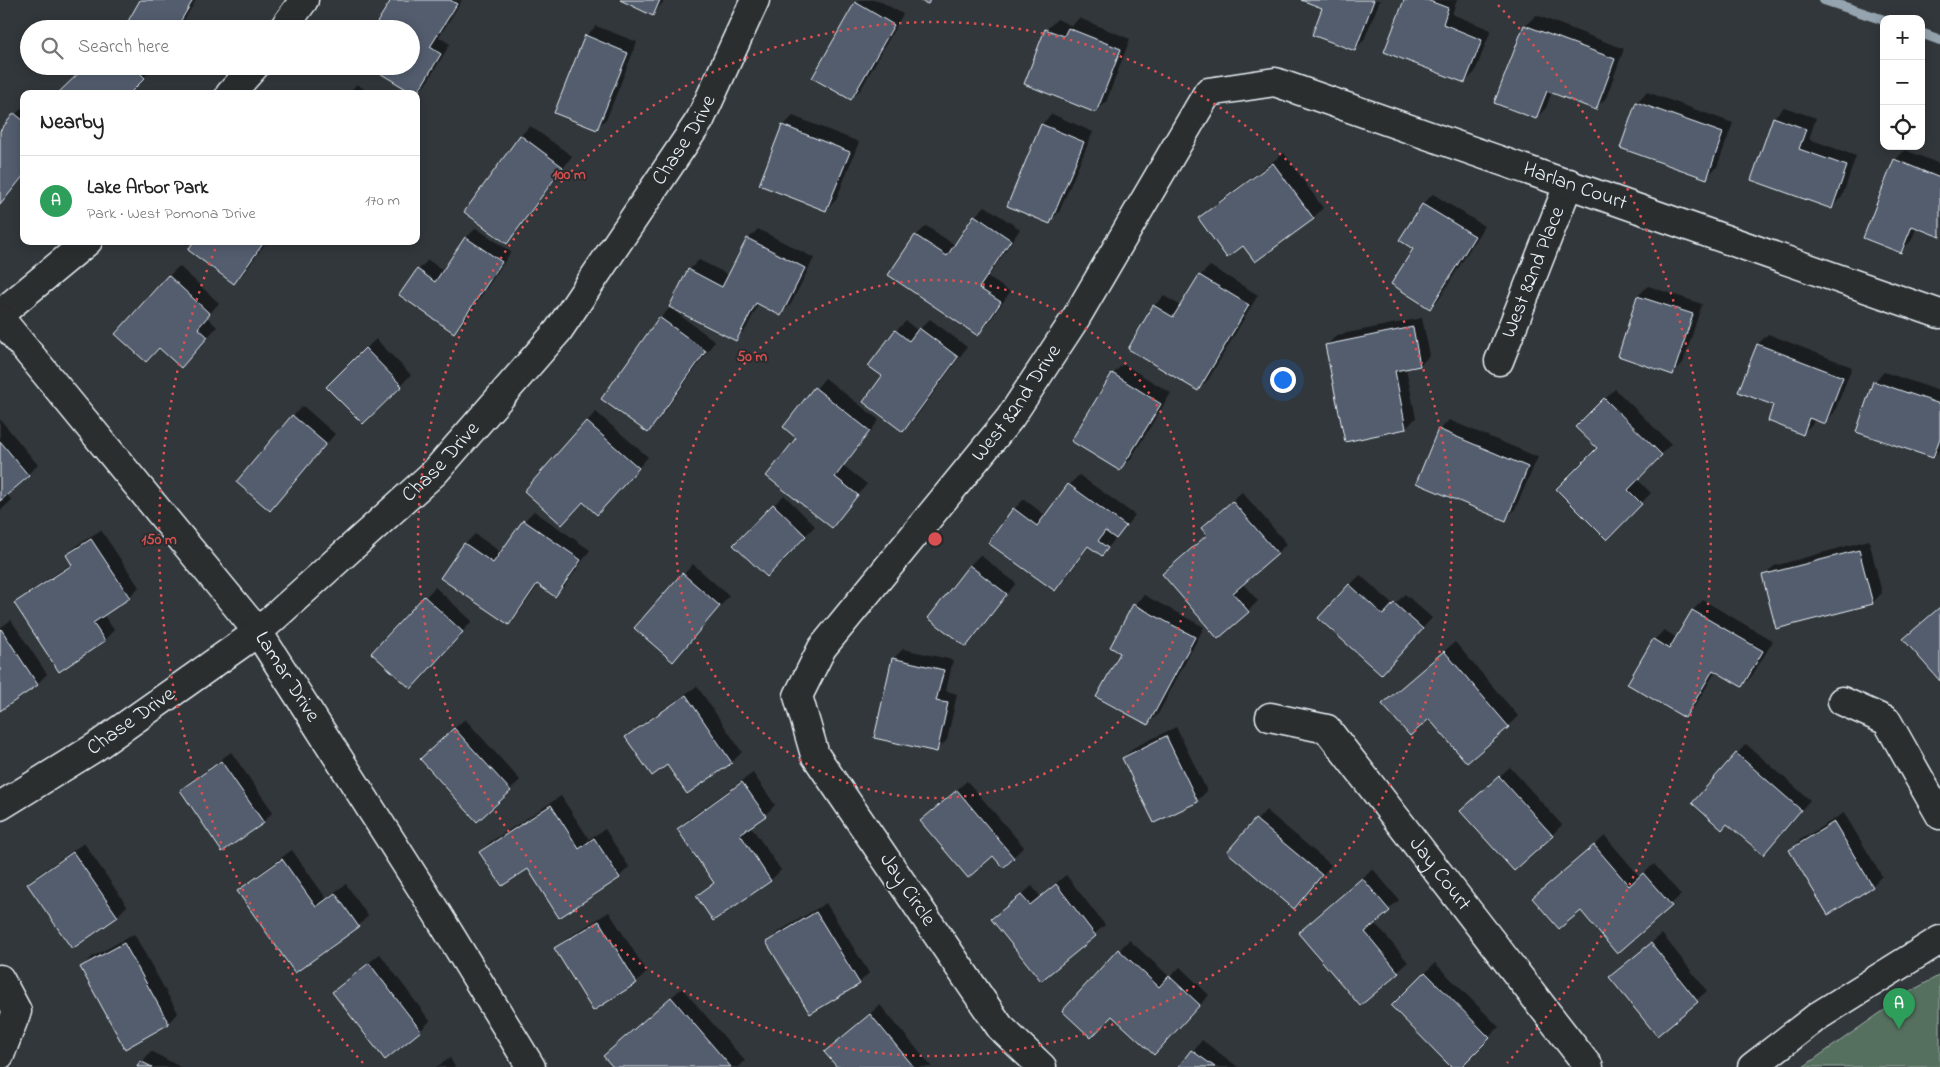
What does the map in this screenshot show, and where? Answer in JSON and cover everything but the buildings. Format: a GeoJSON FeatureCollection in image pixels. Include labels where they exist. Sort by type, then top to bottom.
{"type":"FeatureCollection","features":[{"type":"Feature","properties":{"kind":"street"},"geometry":{"type":"LineString","coordinates":[[290,20],[304,0]]}},
{"type":"Feature","properties":{"kind":"street","name":"Chase Drive"},"geometry":{"type":"LineString","coordinates":[[0,806],[94,748],[258,632],[435,472],[558,331],[700,120],[755,0]]}},
{"type":"Feature","properties":{"kind":"street"},"geometry":{"type":"LineString","coordinates":[[234,90],[247,75]]}},
{"type":"Feature","properties":{"kind":"street","name":"Harlan Court"},"geometry":{"type":"LineString","coordinates":[[1208,92],[1275,82],[1940,314]]}},
{"type":"Feature","properties":{"kind":"street","name":"West 82nd Drive"},"geometry":{"type":"LineString","coordinates":[[798,696],[822,648],[1010,418],[1077,316],[1208,92]]}},
{"type":"Feature","properties":{"kind":"street","name":"West 82nd Place"},"geometry":{"type":"LineString","coordinates":[[1499,361],[1569,183]]}},
{"type":"Feature","properties":{"kind":"street"},"geometry":{"type":"LineString","coordinates":[[0,314],[83,245]]}},
{"type":"Feature","properties":{"kind":"street","name":"Lamar Drive"},"geometry":{"type":"LineString","coordinates":[[0,318],[258,632],[426,894],[531,1067]]}},
{"type":"Feature","properties":{"kind":"street","name":"Jay Circle"},"geometry":{"type":"LineString","coordinates":[[798,696],[815,755],[1000,1027],[1042,1067]]}},
{"type":"Feature","properties":{"kind":"street"},"geometry":{"type":"LineString","coordinates":[[1842,701],[1887,722],[1940,815]]}},
{"type":"Feature","properties":{"kind":"street","name":"Jay Court"},"geometry":{"type":"LineString","coordinates":[[1270,717],[1327,729],[1589,1067]]}},
{"type":"Feature","properties":{"kind":"street"},"geometry":{"type":"LineString","coordinates":[[1752,1067],[1818,1016],[1940,940]]}},
{"type":"Feature","properties":{"kind":"street"},"geometry":{"type":"LineString","coordinates":[[0,979],[17,1011],[0,1055]]}},
{"type":"Feature","properties":{"kind":"green space"},"geometry":{"type":"Polygon","coordinates":[[[1940,975],[1940,1067],[1803,1067],[1913,990],[1940,975]]]}},
{"type":"Feature","properties":{"kind":"waterway"},"geometry":{"type":"LineString","coordinates":[[1824,0],[1880,19]]}},
{"type":"Feature","properties":{"kind":"waterway"},"geometry":{"type":"LineString","coordinates":[[1925,34],[1940,40]]}},
{"type":"Feature","properties":{"kind":"place","name":"Lake Arbor Park"},"geometry":{"type":"Point","coordinates":[1899,1029]}}]}
